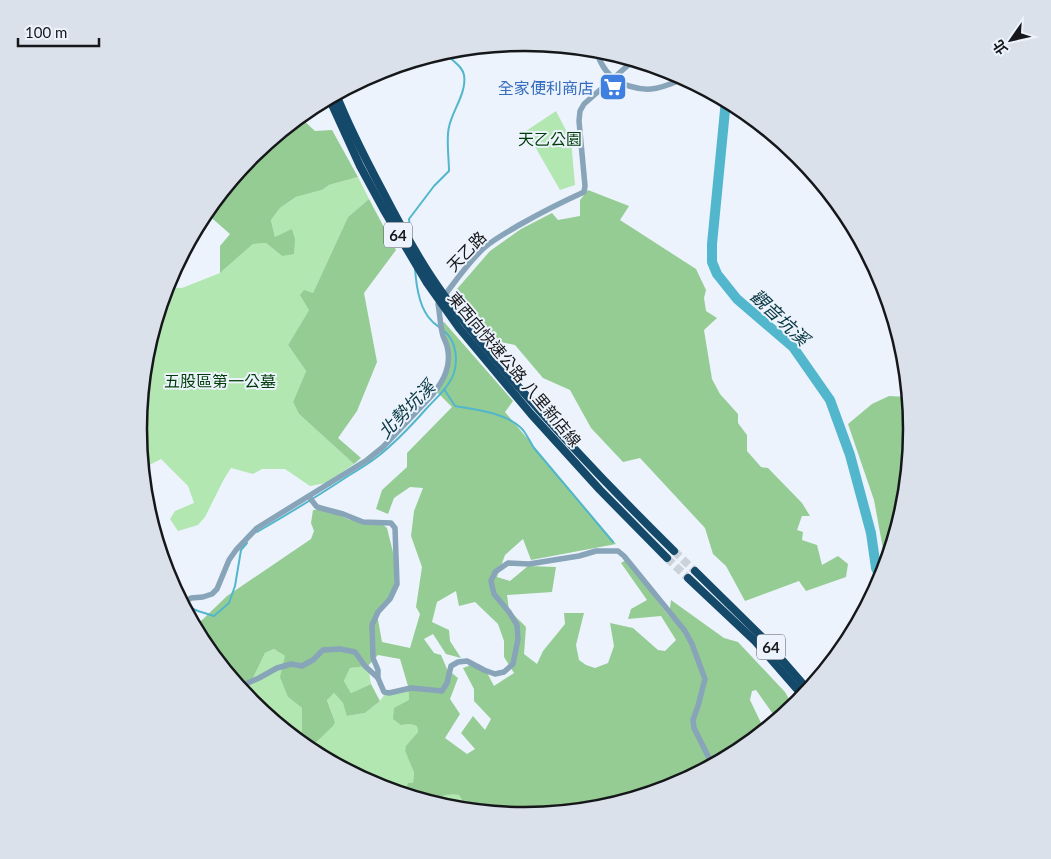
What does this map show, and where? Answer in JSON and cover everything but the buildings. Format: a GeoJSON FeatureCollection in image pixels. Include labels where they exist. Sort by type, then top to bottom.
{"type":"FeatureCollection","features":[{"type":"Feature","properties":{"kind":"highway","name":"東西向快速公路 八里新店線"},"geometry":{"type":"LineString","coordinates":[[339,100],[364,155],[417,254],[489,358],[531,414],[600,490],[667,558]]}},
{"type":"Feature","properties":{"kind":"highway","name":"東西向快速公路 八里新店線"},"geometry":{"type":"LineString","coordinates":[[332,104],[360,166],[411,258],[459,328],[616,494],[674,551]]}},
{"type":"Feature","properties":{"kind":"highway","name":"64"},"geometry":{"type":"LineString","coordinates":[[695,571],[794,679],[803,686]]}},
{"type":"Feature","properties":{"kind":"highway","name":"64"},"geometry":{"type":"LineString","coordinates":[[688,578],[740,621]]}},
{"type":"Feature","properties":{"kind":"highway","name":"64"},"geometry":{"type":"LineString","coordinates":[[794,679],[800,690]]}},
{"type":"Feature","properties":{"kind":"street"},"geometry":{"type":"LineString","coordinates":[[598,59],[612,78],[629,86],[653,89],[674,82]]}},
{"type":"Feature","properties":{"kind":"street","name":"天乙路"},"geometry":{"type":"LineString","coordinates":[[188,600],[212,594],[229,560],[248,536],[264,523],[367,460],[433,394],[446,372],[449,356],[443,337],[438,304],[484,248],[500,236],[554,206],[584,192],[580,111],[584,104],[628,65]]}},
{"type":"Feature","properties":{"kind":"street"},"geometry":{"type":"LineString","coordinates":[[309,497],[317,506],[363,522],[392,523],[395,528],[397,584],[390,599],[378,612],[372,625],[373,658],[384,692],[389,693],[410,688],[442,691],[447,683],[452,666],[458,662],[467,661],[495,674],[504,672],[513,664],[518,639],[517,625],[494,594],[491,581],[495,572],[508,563],[528,564],[579,556],[596,551],[618,551],[685,631],[692,644],[704,679],[698,706],[692,720],[709,760]]}},
{"type":"Feature","properties":{"kind":"street"},"geometry":{"type":"LineString","coordinates":[[246,684],[277,668],[291,664],[302,666],[313,660],[323,650],[355,652],[365,666],[378,678]]}},
{"type":"Feature","properties":{"kind":"green space","name":"天乙公園"},"geometry":{"type":"Polygon","coordinates":[[[556,111],[571,140],[575,185],[560,190],[526,131],[556,111]]]}},
{"type":"Feature","properties":{"kind":"green space"},"geometry":{"type":"Polygon","coordinates":[[[305,122],[315,131],[332,130],[358,177],[296,197],[280,208],[271,220],[275,237],[292,229],[295,239],[294,254],[282,256],[266,243],[253,244],[220,273],[220,246],[230,234],[212,218],[225,199],[258,162],[305,122]]]}},
{"type":"Feature","properties":{"kind":"green space","name":"五股區第一公墓"},"geometry":{"type":"Polygon","coordinates":[[[358,177],[369,199],[348,217],[313,293],[309,310],[288,345],[306,371],[293,402],[299,414],[354,464],[326,483],[310,486],[285,469],[262,469],[253,474],[231,468],[205,517],[198,525],[178,531],[170,519],[175,511],[194,503],[188,486],[161,459],[149,465],[147,430],[150,380],[160,332],[175,288],[182,288],[220,273],[253,244],[266,243],[282,256],[271,220],[280,208],[296,197],[322,190],[329,185],[358,177]]]}},
{"type":"Feature","properties":{"kind":"green space"},"geometry":{"type":"Polygon","coordinates":[[[588,190],[629,206],[620,220],[696,269],[706,290],[704,298],[706,311],[717,318],[704,330],[712,379],[720,394],[738,414],[738,423],[747,435],[747,451],[761,467],[768,468],[802,503],[810,516],[802,516],[797,530],[803,532],[802,540],[817,545],[822,565],[838,556],[848,564],[846,577],[806,591],[799,581],[745,601],[726,566],[713,554],[705,528],[640,458],[623,462],[591,428],[570,390],[543,378],[515,345],[492,340],[457,289],[490,251],[521,229],[552,213],[558,220],[580,216],[580,200],[588,190]]]}},
{"type":"Feature","properties":{"kind":"green space"},"geometry":{"type":"Polygon","coordinates":[[[369,199],[396,250],[364,293],[377,362],[357,411],[338,438],[361,458],[354,464],[299,414],[293,402],[306,371],[288,345],[309,310],[300,295],[304,290],[313,293],[348,217],[369,199]]]}},
{"type":"Feature","properties":{"kind":"green space"},"geometry":{"type":"Polygon","coordinates":[[[444,322],[513,401],[505,412],[616,544],[531,560],[523,539],[505,555],[497,577],[510,581],[528,566],[556,567],[552,592],[507,595],[509,610],[526,627],[524,654],[537,664],[543,651],[565,624],[564,613],[584,613],[576,645],[579,660],[586,665],[595,668],[608,663],[614,646],[610,623],[633,628],[658,650],[665,651],[676,640],[661,616],[628,619],[631,609],[647,600],[621,563],[626,560],[669,616],[671,600],[724,638],[738,642],[785,692],[790,700],[774,715],[756,690],[752,691],[750,700],[762,725],[715,757],[670,779],[623,795],[575,805],[526,808],[476,805],[463,802],[459,795],[445,795],[441,798],[406,789],[408,783],[413,783],[414,772],[405,751],[406,746],[418,732],[417,726],[410,724],[401,725],[393,719],[394,708],[409,700],[408,686],[400,659],[378,655],[368,666],[350,668],[344,681],[351,693],[371,684],[380,701],[365,713],[347,716],[343,703],[334,693],[327,700],[335,722],[314,744],[302,735],[302,708],[288,697],[280,677],[285,656],[274,649],[265,653],[253,678],[246,684],[225,660],[200,622],[227,596],[311,539],[314,531],[311,523],[313,510],[327,510],[350,520],[377,520],[387,528],[397,568],[393,591],[377,614],[382,642],[410,648],[420,614],[416,607],[422,567],[411,536],[414,511],[423,488],[410,487],[394,498],[388,514],[376,509],[382,490],[407,467],[407,453],[452,407],[437,392],[450,363],[439,325],[444,322]],[[456,591],[437,602],[432,622],[449,630],[450,641],[461,658],[446,654],[433,634],[424,639],[434,653],[441,655],[447,669],[458,678],[450,699],[460,714],[445,738],[467,754],[475,749],[461,733],[473,716],[485,730],[491,719],[474,701],[474,689],[463,668],[476,663],[484,667],[494,686],[514,673],[504,657],[504,641],[498,624],[475,602],[459,606],[456,591]]]}},
{"type":"Feature","properties":{"kind":"green space"},"geometry":{"type":"Polygon","coordinates":[[[889,396],[902,397],[904,430],[901,479],[884,551],[874,500],[848,424],[872,404],[889,396]]]}},
{"type":"Feature","properties":{"kind":"green space"},"geometry":{"type":"Polygon","coordinates":[[[274,649],[285,656],[288,697],[302,708],[302,735],[276,714],[246,684],[253,678],[265,653],[274,649]]]}},
{"type":"Feature","properties":{"kind":"green space"},"geometry":{"type":"Polygon","coordinates":[[[368,666],[371,684],[351,693],[344,681],[350,668],[368,666]]]}},
{"type":"Feature","properties":{"kind":"green space"},"geometry":{"type":"Polygon","coordinates":[[[408,686],[409,700],[401,725],[410,724],[417,726],[418,732],[405,751],[414,771],[413,783],[406,789],[381,779],[336,757],[305,737],[335,722],[327,699],[334,693],[343,703],[348,716],[365,713],[380,701],[386,692],[408,686]]]}},
{"type":"Feature","properties":{"kind":"green space"},"geometry":{"type":"Polygon","coordinates":[[[451,793],[459,795],[463,802],[440,798],[451,793]]]}},
{"type":"Feature","properties":{"kind":"waterway","name":"北勢坑溪"},"geometry":{"type":"LineString","coordinates":[[411,238],[409,219],[434,186],[449,171],[448,132],[464,82],[463,71],[452,59]]}},
{"type":"Feature","properties":{"kind":"waterway","name":"觀音坑溪"},"geometry":{"type":"LineString","coordinates":[[725,108],[712,244],[712,262],[717,274],[737,299],[793,347],[830,400],[850,455],[871,533],[877,570]]}},
{"type":"Feature","properties":{"kind":"waterway","name":"北勢坑溪"},"geometry":{"type":"LineString","coordinates":[[415,268],[417,288],[421,302],[427,315],[440,328]]}},
{"type":"Feature","properties":{"kind":"waterway","name":"北勢坑溪"},"geometry":{"type":"LineString","coordinates":[[257,532],[370,462],[415,422],[446,388],[454,373],[456,362],[455,350],[451,339],[444,331]]}},
{"type":"Feature","properties":{"kind":"waterway"},"geometry":{"type":"LineString","coordinates":[[444,389],[455,406],[492,413],[517,424],[534,448],[613,542]]}},
{"type":"Feature","properties":{"kind":"waterway","name":"北勢坑溪"},"geometry":{"type":"LineString","coordinates":[[192,609],[214,616],[229,603],[235,586],[241,550],[247,543]]}},
{"type":"Feature","properties":{"kind":"tunnel"},"geometry":{"type":"LineString","coordinates":[[674,551],[695,571]]}},
{"type":"Feature","properties":{"kind":"tunnel"},"geometry":{"type":"LineString","coordinates":[[667,558],[688,578]]}},
{"type":"Feature","properties":{"kind":"place","name":"全家便利商店"},"geometry":{"type":"Point","coordinates":[613,87]}}]}
